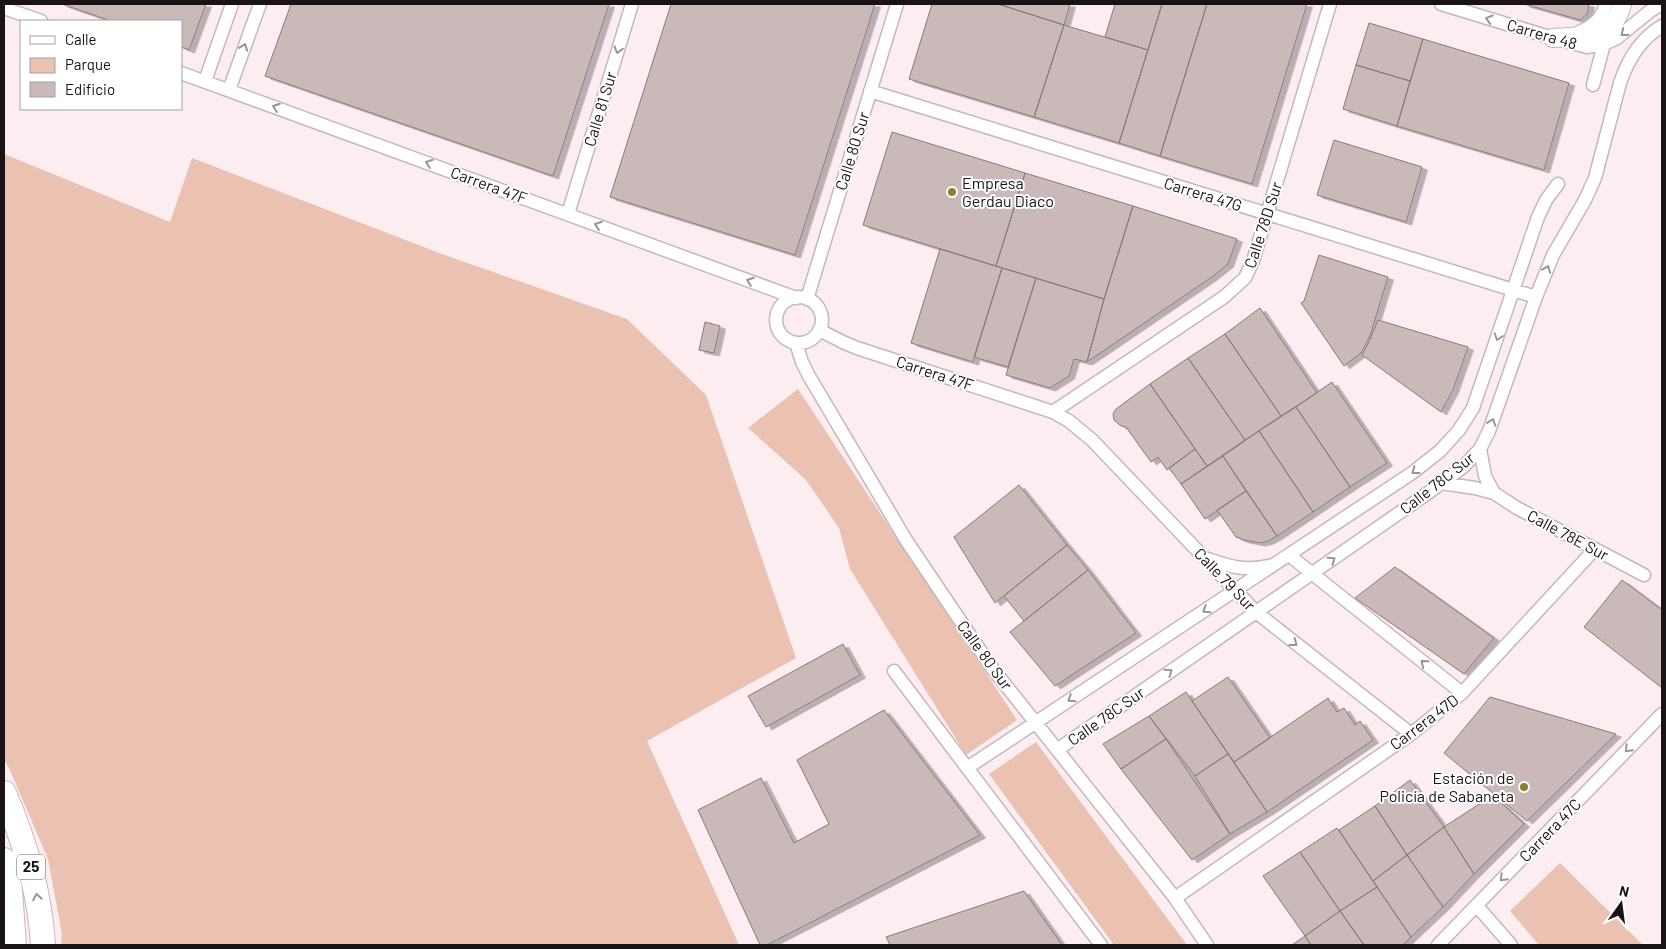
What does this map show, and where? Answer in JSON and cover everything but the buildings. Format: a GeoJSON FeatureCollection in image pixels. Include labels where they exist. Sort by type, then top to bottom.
{"type":"FeatureCollection","features":[{"type":"Feature","properties":{"kind":"highway","name":"25"},"geometry":{"type":"LineString","coordinates":[[4,793],[18,826],[30,863],[38,898],[43,945]]}},
{"type":"Feature","properties":{"kind":"highway","name":"25"},"geometry":{"type":"LineString","coordinates":[[4,860],[10,890],[14,945]]}},
{"type":"Feature","properties":{"kind":"street"},"geometry":{"type":"LineString","coordinates":[[205,81],[232,4]]}},
{"type":"Feature","properties":{"kind":"street"},"geometry":{"type":"LineString","coordinates":[[229,90],[260,4]]}},
{"type":"Feature","properties":{"kind":"street","name":"Calle 81 Sur"},"geometry":{"type":"LineString","coordinates":[[568,214],[632,4]]}},
{"type":"Feature","properties":{"kind":"street","name":"Calle 80 Sur"},"geometry":{"type":"LineString","coordinates":[[801,299],[897,4]]}},
{"type":"Feature","properties":{"kind":"street","name":"Calle 78D Sur"},"geometry":{"type":"LineString","coordinates":[[1053,412],[1236,288],[1245,278],[1253,261],[1268,214],[1330,4]]}},
{"type":"Feature","properties":{"kind":"street","name":"Carrera 48"},"geometry":{"type":"LineString","coordinates":[[1440,4],[1587,47],[1604,44],[1617,38],[1650,10],[1662,4]]}},
{"type":"Feature","properties":{"kind":"street"},"geometry":{"type":"LineString","coordinates":[[1553,38],[1582,31],[1592,26],[1599,19],[1606,4]]}},
{"type":"Feature","properties":{"kind":"street"},"geometry":{"type":"LineString","coordinates":[[1553,38],[1604,31],[1616,20],[1622,4]]}},
{"type":"Feature","properties":{"kind":"street"},"geometry":{"type":"LineString","coordinates":[[4,8],[38,20]]}},
{"type":"Feature","properties":{"kind":"street","name":"Calle 78C Sur"},"geometry":{"type":"LineString","coordinates":[[1058,750],[1441,483],[1463,467],[1480,449],[1489,431],[1536,297],[1553,255],[1586,200],[1625,68],[1633,53],[1643,41],[1662,26]]}},
{"type":"Feature","properties":{"kind":"street"},"geometry":{"type":"LineString","coordinates":[[1593,85],[1604,44]]}},
{"type":"Feature","properties":{"kind":"street","name":"Carrera 47F"},"geometry":{"type":"LineString","coordinates":[[182,73],[801,299]]}},
{"type":"Feature","properties":{"kind":"street","name":"Carrera 47G"},"geometry":{"type":"LineString","coordinates":[[870,91],[1536,297]]}},
{"type":"Feature","properties":{"kind":"street","name":"Calle 78C Sur"},"geometry":{"type":"LineString","coordinates":[[967,768],[1412,474],[1440,451],[1459,430],[1473,408],[1538,217],[1546,200],[1558,184]]}},
{"type":"Feature","properties":{"kind":"street"},"geometry":{"type":"LineString","coordinates":[[801,299],[813,303],[821,315],[820,330],[810,340],[796,343],[782,337],[776,324],[776,316],[783,304],[801,299]]}},
{"type":"Feature","properties":{"kind":"street","name":"Carrera 47F"},"geometry":{"type":"LineString","coordinates":[[820,330],[851,346],[1053,412]]}},
{"type":"Feature","properties":{"kind":"street","name":"Calle 80 Sur"},"geometry":{"type":"LineString","coordinates":[[796,343],[802,362],[906,540],[992,668],[1175,898],[1208,945]]}},
{"type":"Feature","properties":{"kind":"street","name":"Calle 79 Sur"},"geometry":{"type":"LineString","coordinates":[[1053,412],[1069,421],[1092,440],[1256,612],[1411,734]]}},
{"type":"Feature","properties":{"kind":"street"},"geometry":{"type":"LineString","coordinates":[[1480,449],[1485,476],[1494,493]]}},
{"type":"Feature","properties":{"kind":"street","name":"Calle 78E Sur"},"geometry":{"type":"LineString","coordinates":[[1441,483],[1494,493],[1517,508],[1644,575]]}},
{"type":"Feature","properties":{"kind":"street","name":"Carrera 47D"},"geometry":{"type":"LineString","coordinates":[[1175,898],[1411,734],[1462,693],[1595,549]]}},
{"type":"Feature","properties":{"kind":"street"},"geometry":{"type":"LineString","coordinates":[[1289,555],[1462,693]]}},
{"type":"Feature","properties":{"kind":"street"},"geometry":{"type":"LineString","coordinates":[[1204,557],[1230,567],[1244,569],[1273,565]]}},
{"type":"Feature","properties":{"kind":"street"},"geometry":{"type":"LineString","coordinates":[[894,671],[1101,945]]}},
{"type":"Feature","properties":{"kind":"street","name":"Carrera 47C"},"geometry":{"type":"LineString","coordinates":[[1438,945],[1662,714]]}},
{"type":"Feature","properties":{"kind":"street"},"geometry":{"type":"LineString","coordinates":[[1477,906],[1511,945]]}},
{"type":"Feature","properties":{"kind":"green space"},"geometry":{"type":"Polygon","coordinates":[[[4,154],[170,222],[192,158],[442,254],[627,319],[706,395],[796,658],[647,741],[739,945],[61,945],[62,934],[48,859],[4,760],[4,154]]]}},
{"type":"Feature","properties":{"kind":"green space"},"geometry":{"type":"Polygon","coordinates":[[[798,389],[1017,720],[966,755],[850,569],[839,528],[806,480],[748,428],[798,389]]]}},
{"type":"Feature","properties":{"kind":"green space"},"geometry":{"type":"Polygon","coordinates":[[[1036,742],[1187,945],[1114,945],[989,774],[1036,742]]]}},
{"type":"Feature","properties":{"kind":"green space"},"geometry":{"type":"Polygon","coordinates":[[[1560,863],[1643,945],[1539,945],[1510,911],[1560,863]]]}},
{"type":"Feature","properties":{"kind":"place","name":"Empresa Gerdau Diaco"},"geometry":{"type":"Point","coordinates":[952,192]}},
{"type":"Feature","properties":{"kind":"place","name":"Estación de Policía de Sabaneta"},"geometry":{"type":"Point","coordinates":[1524,787]}}]}
